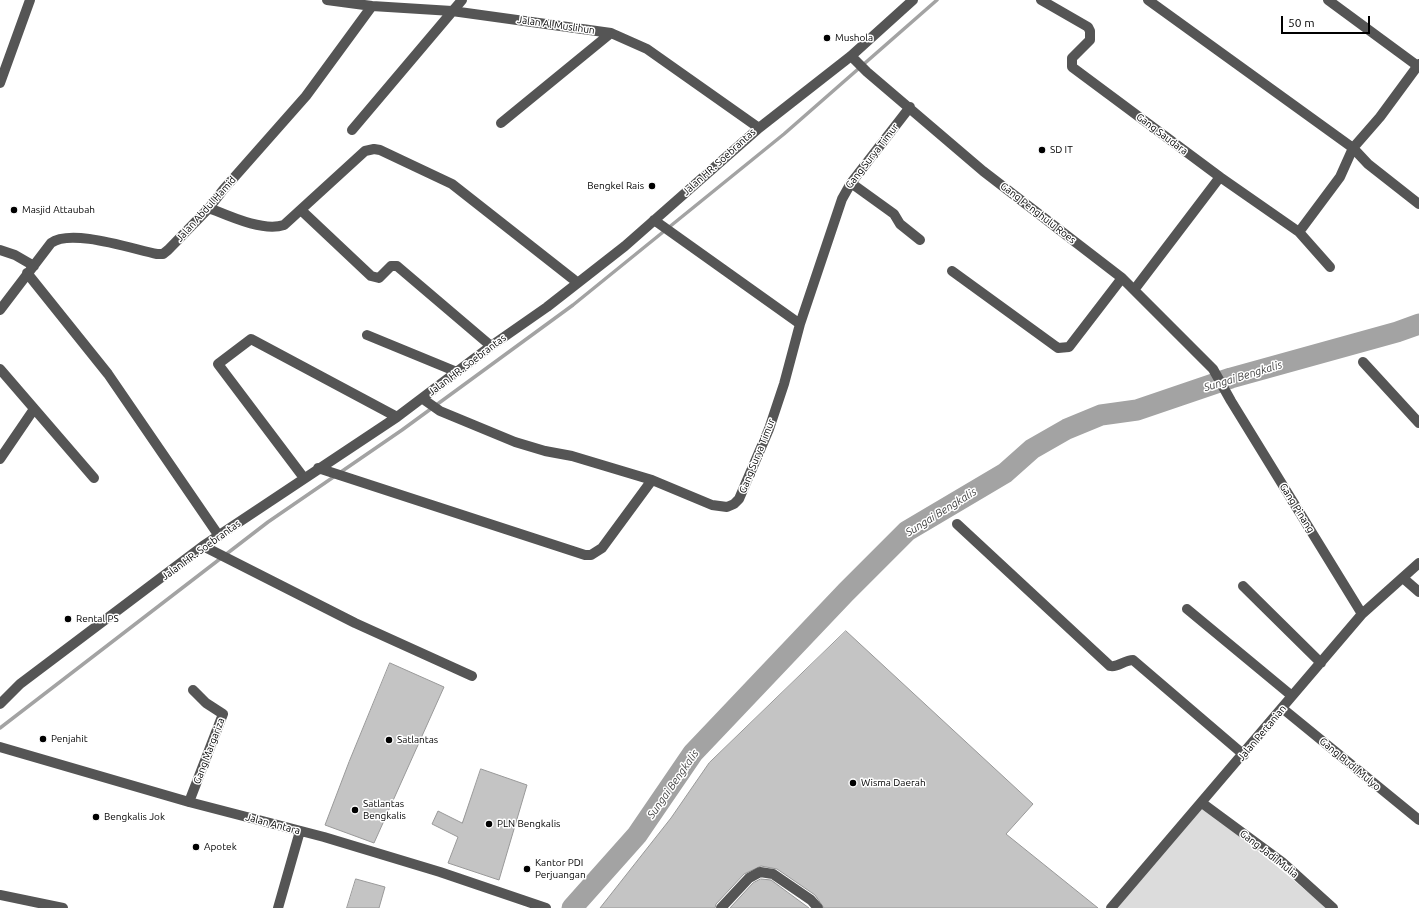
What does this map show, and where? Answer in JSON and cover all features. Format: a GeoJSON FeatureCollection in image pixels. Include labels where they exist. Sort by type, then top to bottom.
{"type":"FeatureCollection","features":[{"type":"Feature","properties":{"kind":"street"},"geometry":{"type":"LineString","coordinates":[[0,83],[30,0]]}},
{"type":"Feature","properties":{"kind":"street","name":"Jalan Al Muslihun"},"geometry":{"type":"LineString","coordinates":[[327,0],[372,6],[452,11],[611,33],[647,49],[758,128]]}},
{"type":"Feature","properties":{"kind":"street"},"geometry":{"type":"LineString","coordinates":[[352,130],[462,0]]}},
{"type":"Feature","properties":{"kind":"street","name":"Jalan HR. Soebrantas"},"geometry":{"type":"LineString","coordinates":[[0,704],[20,684],[207,548],[218,536],[318,468],[397,417],[426,401],[458,372],[491,346],[547,307],[578,283],[654,220],[758,128],[854,59],[913,0]]}},
{"type":"Feature","properties":{"kind":"street","name":"Gang Saudara"},"geometry":{"type":"LineString","coordinates":[[1041,0],[1088,27],[1090,31],[1090,40],[1072,58],[1072,67],[1220,177]]}},
{"type":"Feature","properties":{"kind":"street"},"geometry":{"type":"LineString","coordinates":[[1148,0],[1353,148],[1368,164],[1419,204]]}},
{"type":"Feature","properties":{"kind":"street"},"geometry":{"type":"LineString","coordinates":[[1299,232],[1340,177],[1353,148],[1380,117],[1418,66],[1328,0]]}},
{"type":"Feature","properties":{"kind":"street","name":"Jalan Abdul Hamid"},"geometry":{"type":"LineString","coordinates":[[0,310],[51,243],[66,237],[82,237],[157,254],[163,254],[209,208],[223,190],[306,96],[372,6]]}},
{"type":"Feature","properties":{"kind":"street"},"geometry":{"type":"LineString","coordinates":[[501,123],[611,33]]}},
{"type":"Feature","properties":{"kind":"street","name":"Gang Penghulu Roes"},"geometry":{"type":"LineString","coordinates":[[854,59],[867,72],[910,107],[983,171],[1122,278],[1214,369]]}},
{"type":"Feature","properties":{"kind":"street","name":"Gang Surya Timur"},"geometry":{"type":"LineString","coordinates":[[426,401],[440,411],[515,442],[611,467],[652,480],[719,506],[727,507],[734,504],[739,499],[769,429],[784,384],[800,324],[842,199],[852,182],[910,107]]}},
{"type":"Feature","properties":{"kind":"street"},"geometry":{"type":"LineString","coordinates":[[209,208],[236,219],[273,228],[289,222],[365,152],[374,149],[380,150],[452,184],[578,283]]}},
{"type":"Feature","properties":{"kind":"street"},"geometry":{"type":"LineString","coordinates":[[1134,290],[1220,177],[1299,232],[1330,267]]}},
{"type":"Feature","properties":{"kind":"street"},"geometry":{"type":"LineString","coordinates":[[852,182],[894,214],[900,224],[920,240]]}},
{"type":"Feature","properties":{"kind":"street"},"geometry":{"type":"LineString","coordinates":[[302,211],[371,276],[379,278],[391,266],[397,266],[491,346]]}},
{"type":"Feature","properties":{"kind":"street"},"geometry":{"type":"LineString","coordinates":[[654,220],[800,324]]}},
{"type":"Feature","properties":{"kind":"street"},"geometry":{"type":"LineString","coordinates":[[0,250],[15,255],[31,269],[108,374],[218,536]]}},
{"type":"Feature","properties":{"kind":"street"},"geometry":{"type":"LineString","coordinates":[[952,271],[1058,348],[1069,347],[1122,278]]}},
{"type":"Feature","properties":{"kind":"street"},"geometry":{"type":"LineString","coordinates":[[367,335],[458,372]]}},
{"type":"Feature","properties":{"kind":"street"},"geometry":{"type":"LineString","coordinates":[[304,478],[218,364],[251,339],[397,417]]}},
{"type":"Feature","properties":{"kind":"street"},"geometry":{"type":"LineString","coordinates":[[1363,362],[1419,423]]}},
{"type":"Feature","properties":{"kind":"street"},"geometry":{"type":"LineString","coordinates":[[0,369],[94,478]]}},
{"type":"Feature","properties":{"kind":"street","name":"Gang Pinang"},"geometry":{"type":"LineString","coordinates":[[1214,369],[1231,401],[1362,614]]}},
{"type":"Feature","properties":{"kind":"street"},"geometry":{"type":"LineString","coordinates":[[0,459],[34,409]]}},
{"type":"Feature","properties":{"kind":"street"},"geometry":{"type":"LineString","coordinates":[[318,468],[591,556],[602,548],[652,480]]}},
{"type":"Feature","properties":{"kind":"street"},"geometry":{"type":"LineString","coordinates":[[957,524],[1110,666],[1113,667],[1129,660],[1133,660],[1244,754]]}},
{"type":"Feature","properties":{"kind":"street"},"geometry":{"type":"LineString","coordinates":[[207,548],[222,557],[307,597],[354,622],[472,676]]}},
{"type":"Feature","properties":{"kind":"street","name":"Jalan Pertanian"},"geometry":{"type":"LineString","coordinates":[[1112,908],[1362,614],[1419,563]]}},
{"type":"Feature","properties":{"kind":"street"},"geometry":{"type":"LineString","coordinates":[[1403,578],[1419,592]]}},
{"type":"Feature","properties":{"kind":"street"},"geometry":{"type":"LineString","coordinates":[[1243,586],[1321,663]]}},
{"type":"Feature","properties":{"kind":"street"},"geometry":{"type":"LineString","coordinates":[[1187,610],[1292,696]]}},
{"type":"Feature","properties":{"kind":"street","name":"Gang Margariza"},"geometry":{"type":"LineString","coordinates":[[189,802],[224,714],[206,703],[193,690]]}},
{"type":"Feature","properties":{"kind":"street","name":"Gang Budi Mulyo"},"geometry":{"type":"LineString","coordinates":[[1282,708],[1419,820]]}},
{"type":"Feature","properties":{"kind":"street","name":"Jalan Antara"},"geometry":{"type":"LineString","coordinates":[[0,747],[189,802],[300,831],[440,872],[545,907]]}},
{"type":"Feature","properties":{"kind":"street","name":"Gang Jadi Mulia"},"geometry":{"type":"LineString","coordinates":[[1202,803],[1282,862],[1333,908]]}},
{"type":"Feature","properties":{"kind":"street"},"geometry":{"type":"LineString","coordinates":[[278,908],[300,831]]}},
{"type":"Feature","properties":{"kind":"street"},"geometry":{"type":"LineString","coordinates":[[720,908],[749,878],[760,872],[773,874],[811,900],[818,908]]}},
{"type":"Feature","properties":{"kind":"street"},"geometry":{"type":"LineString","coordinates":[[0,895],[63,908]]}},
{"type":"Feature","properties":{"kind":"shaded area"},"geometry":{"type":"Polygon","coordinates":[[[1197,803],[1274,864],[1327,908],[1111,908],[1197,803]]]}},
{"type":"Feature","properties":{"kind":"building","name":"Wisma Daerah"},"geometry":{"type":"Polygon","coordinates":[[[846,631],[1033,804],[1006,834],[1098,908],[824,908],[815,895],[777,869],[761,866],[744,874],[716,904],[715,908],[600,908],[671,818],[709,763],[846,631]]]}},
{"type":"Feature","properties":{"kind":"building","name":"Satlantas"},"geometry":{"type":"Polygon","coordinates":[[[390,663],[444,687],[374,843],[325,825],[390,663]]]}},
{"type":"Feature","properties":{"kind":"building","name":"PLN Bengkalis"},"geometry":{"type":"Polygon","coordinates":[[[481,769],[527,785],[499,880],[448,863],[458,837],[432,824],[438,811],[462,823],[481,769]]]}},
{"type":"Feature","properties":{"kind":"building"},"geometry":{"type":"Polygon","coordinates":[[[356,879],[385,887],[379,908],[347,908],[356,879]]]}},
{"type":"Feature","properties":{"kind":"building"},"geometry":{"type":"Polygon","coordinates":[[[761,879],[771,880],[809,908],[730,908],[753,883],[761,879]]]}},
{"type":"Feature","properties":{"kind":"waterway"},"geometry":{"type":"LineString","coordinates":[[0,728],[268,522],[402,430],[573,305],[784,134],[937,0]]}},
{"type":"Feature","properties":{"kind":"waterway","name":"Sungai Bengkalis"},"geometry":{"type":"LineString","coordinates":[[572,908],[637,835],[693,753],[846,592],[907,531],[1005,473],[1032,449],[1067,429],[1101,415],[1137,410],[1231,378],[1397,332],[1419,324]]}},
{"type":"Feature","properties":{"kind":"place","name":"Mushola"},"geometry":{"type":"Point","coordinates":[827,38]}},
{"type":"Feature","properties":{"kind":"place","name":"SD IT"},"geometry":{"type":"Point","coordinates":[1042,150]}},
{"type":"Feature","properties":{"kind":"place","name":"Bengkel Rais"},"geometry":{"type":"Point","coordinates":[652,186]}},
{"type":"Feature","properties":{"kind":"place","name":"Masjid Attaubah"},"geometry":{"type":"Point","coordinates":[14,210]}},
{"type":"Feature","properties":{"kind":"place","name":"Rental PS"},"geometry":{"type":"Point","coordinates":[68,619]}},
{"type":"Feature","properties":{"kind":"place","name":"Penjahit"},"geometry":{"type":"Point","coordinates":[43,739]}},
{"type":"Feature","properties":{"kind":"place","name":"Satlantas"},"geometry":{"type":"Point","coordinates":[389,740]}},
{"type":"Feature","properties":{"kind":"place","name":"Wisma Daerah"},"geometry":{"type":"Point","coordinates":[853,783]}},
{"type":"Feature","properties":{"kind":"place","name":"Satlantas Bengkalis"},"geometry":{"type":"Point","coordinates":[355,810]}},
{"type":"Feature","properties":{"kind":"place","name":"Bengkalis Jok"},"geometry":{"type":"Point","coordinates":[96,817]}},
{"type":"Feature","properties":{"kind":"place","name":"PLN Bengkalis"},"geometry":{"type":"Point","coordinates":[489,824]}},
{"type":"Feature","properties":{"kind":"place","name":"Apotek"},"geometry":{"type":"Point","coordinates":[196,847]}},
{"type":"Feature","properties":{"kind":"place","name":"Kantor PDI Perjuangan"},"geometry":{"type":"Point","coordinates":[527,869]}}]}
